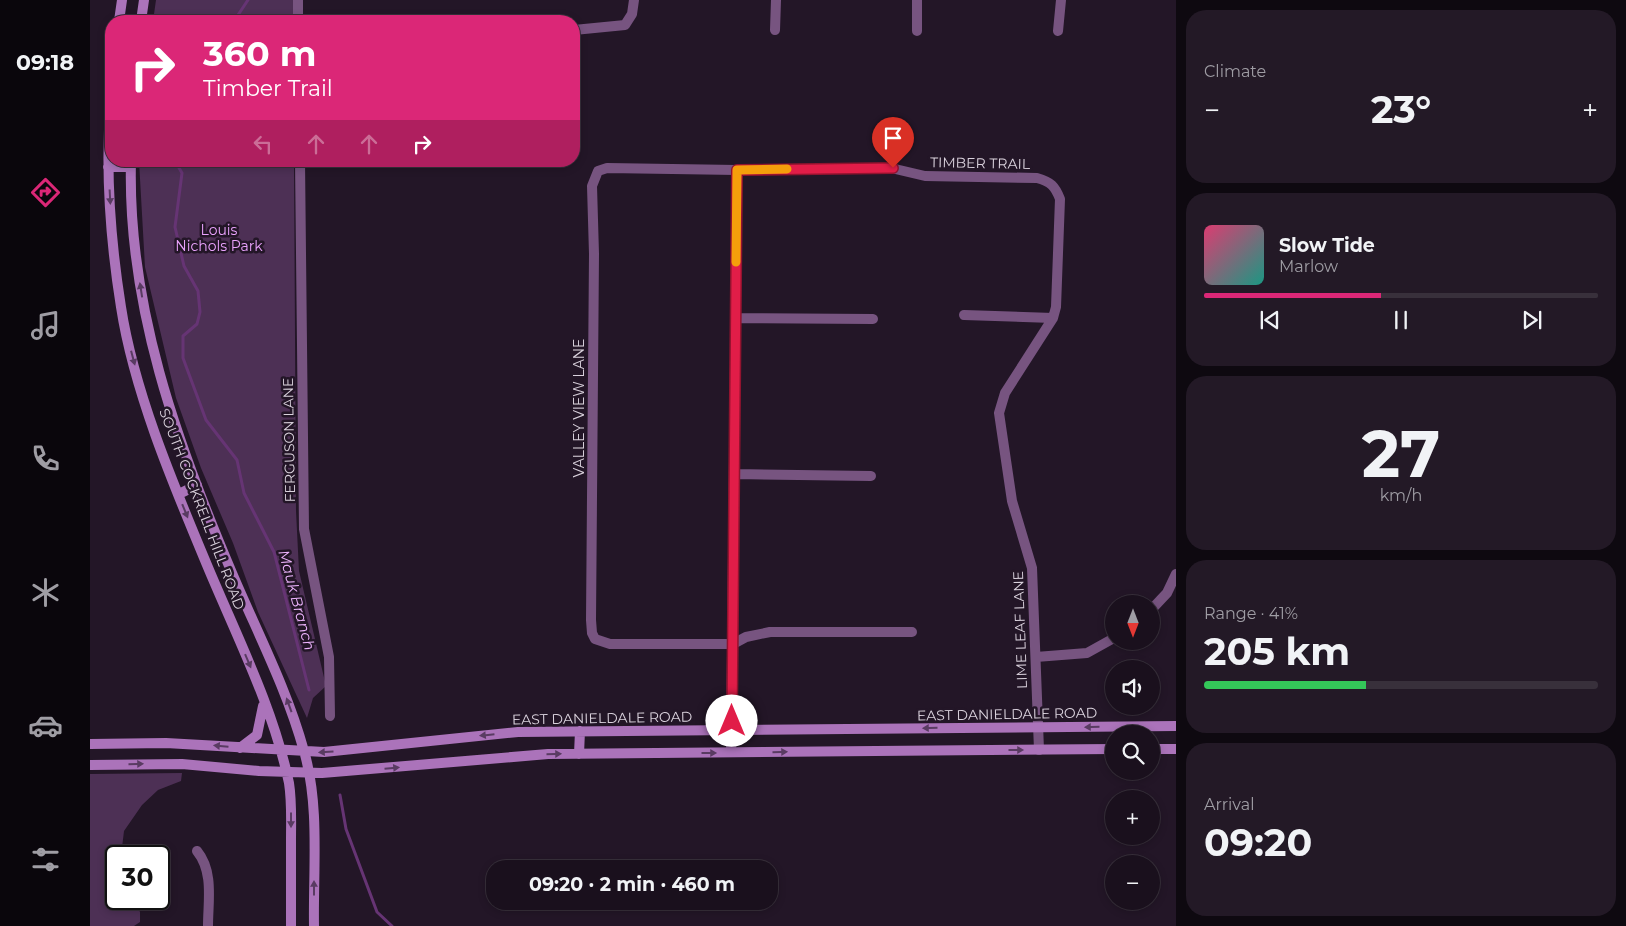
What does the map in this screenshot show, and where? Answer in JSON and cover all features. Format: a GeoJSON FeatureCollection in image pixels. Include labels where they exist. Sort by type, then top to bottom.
{"type":"FeatureCollection","features":[{"type":"Feature","properties":{"kind":"main road"},"geometry":{"type":"LineString","coordinates":[[120,15],[122,0]]}},
{"type":"Feature","properties":{"kind":"main road"},"geometry":{"type":"LineString","coordinates":[[142,15],[144,0]]}},
{"type":"Feature","properties":{"kind":"main road","name":"SOUTH COCKRELL HILL ROAD"},"geometry":{"type":"LineString","coordinates":[[108,167],[121,308],[142,390],[178,494],[263,697],[286,771],[291,807],[291,926]]}},
{"type":"Feature","properties":{"kind":"main road","name":"SOUTH COCKRELL HILL ROAD"},"geometry":{"type":"LineString","coordinates":[[131,167],[135,252],[145,315],[172,416],[197,485],[280,682],[304,752],[313,820],[314,926]]}},
{"type":"Feature","properties":{"kind":"main road"},"geometry":{"type":"LineString","coordinates":[[178,494],[197,485]]}},
{"type":"Feature","properties":{"kind":"main road"},"geometry":{"type":"LineString","coordinates":[[240,748],[257,735],[263,712],[263,697]]}},
{"type":"Feature","properties":{"kind":"main road","name":"EAST DANIELDALE ROAD"},"geometry":{"type":"LineString","coordinates":[[90,744],[166,743],[324,752],[518,732],[1176,726]]}},
{"type":"Feature","properties":{"kind":"main road"},"geometry":{"type":"LineString","coordinates":[[580,732],[580,754]]}},
{"type":"Feature","properties":{"kind":"main road"},"geometry":{"type":"LineString","coordinates":[[90,765],[182,764],[322,774],[491,757],[580,754],[1105,749]]}},
{"type":"Feature","properties":{"kind":"main road"},"geometry":{"type":"LineString","coordinates":[[1160,749],[1176,749]]}},
{"type":"Feature","properties":{"kind":"street"},"geometry":{"type":"LineString","coordinates":[[298,0],[298,15]]}},
{"type":"Feature","properties":{"kind":"street"},"geometry":{"type":"LineString","coordinates":[[580,29],[625,25],[632,14],[634,0]]}},
{"type":"Feature","properties":{"kind":"street"},"geometry":{"type":"LineString","coordinates":[[776,0],[776,30]]}},
{"type":"Feature","properties":{"kind":"street"},"geometry":{"type":"LineString","coordinates":[[916,31],[917,0]]}},
{"type":"Feature","properties":{"kind":"street"},"geometry":{"type":"LineString","coordinates":[[1058,31],[1061,0]]}},
{"type":"Feature","properties":{"kind":"street","name":"FERGUSON LANE"},"geometry":{"type":"LineString","coordinates":[[300,167],[304,529],[329,657],[330,716]]}},
{"type":"Feature","properties":{"kind":"street","name":"TIMBER TRAIL"},"geometry":{"type":"LineString","coordinates":[[594,177],[598,171],[607,168],[737,170],[891,168],[925,176],[1038,178],[1050,182],[1056,187],[1060,199]]}},
{"type":"Feature","properties":{"kind":"street"},"geometry":{"type":"LineString","coordinates":[[731,752],[737,170]]}},
{"type":"Feature","properties":{"kind":"street","name":"VALLEY VIEW LANE"},"geometry":{"type":"LineString","coordinates":[[594,177],[592,186],[594,274],[590,620],[592,633],[595,639],[610,644],[733,644]]}},
{"type":"Feature","properties":{"kind":"street","name":"LIME LEAF LANE"},"geometry":{"type":"LineString","coordinates":[[1039,750],[1032,568],[1012,501],[999,413],[1004,393],[1053,318],[1058,295],[1060,199]]}},
{"type":"Feature","properties":{"kind":"street"},"geometry":{"type":"LineString","coordinates":[[964,314],[1053,318]]}},
{"type":"Feature","properties":{"kind":"street"},"geometry":{"type":"LineString","coordinates":[[736,318],[873,318]]}},
{"type":"Feature","properties":{"kind":"street"},"geometry":{"type":"LineString","coordinates":[[735,474],[871,476]]}},
{"type":"Feature","properties":{"kind":"street"},"geometry":{"type":"LineString","coordinates":[[1160,600],[1167,593],[1176,574]]}},
{"type":"Feature","properties":{"kind":"street"},"geometry":{"type":"LineString","coordinates":[[733,644],[746,637],[770,632],[912,632]]}},
{"type":"Feature","properties":{"kind":"street"},"geometry":{"type":"LineString","coordinates":[[1036,657],[1087,653],[1105,643]]}},
{"type":"Feature","properties":{"kind":"street"},"geometry":{"type":"LineString","coordinates":[[198,851],[207,865],[208,926]]}},
{"type":"Feature","properties":{"kind":"green space"},"geometry":{"type":"Polygon","coordinates":[[[156,0],[293,0],[294,15],[154,15],[156,0]]]}},
{"type":"Feature","properties":{"kind":"green space","name":"Louis Nichols Park"},"geometry":{"type":"Polygon","coordinates":[[[139,167],[294,167],[296,511],[299,571],[326,686],[313,698],[307,718],[258,612],[233,543],[201,468],[176,398],[145,267],[139,167]]]}},
{"type":"Feature","properties":{"kind":"green space"},"geometry":{"type":"Polygon","coordinates":[[[182,773],[181,781],[158,790],[142,805],[124,831],[122,845],[105,845],[105,910],[139,910],[140,922],[134,926],[90,926],[90,774],[182,773]]]}},
{"type":"Feature","properties":{"kind":"waterway","name":"Mauk Branch"},"geometry":{"type":"LineString","coordinates":[[238,15],[248,0]]}},
{"type":"Feature","properties":{"kind":"waterway","name":"Mauk Branch"},"geometry":{"type":"LineString","coordinates":[[178,167],[182,173],[175,227],[184,266],[198,291],[200,312],[197,324],[183,336],[183,358],[206,420],[237,460],[244,493],[274,552],[309,690]]}},
{"type":"Feature","properties":{"kind":"waterway","name":"Mauk Branch"},"geometry":{"type":"LineString","coordinates":[[340,795],[346,829],[377,912],[392,926]]}},
{"type":"Feature","properties":{"kind":"slow traffic"},"geometry":{"type":"LineString","coordinates":[[736,262],[737,170],[787,169]]}},
{"type":"Feature","properties":{"kind":"route"},"geometry":{"type":"LineString","coordinates":[[732,721],[737,170],[893,168]]}}]}
